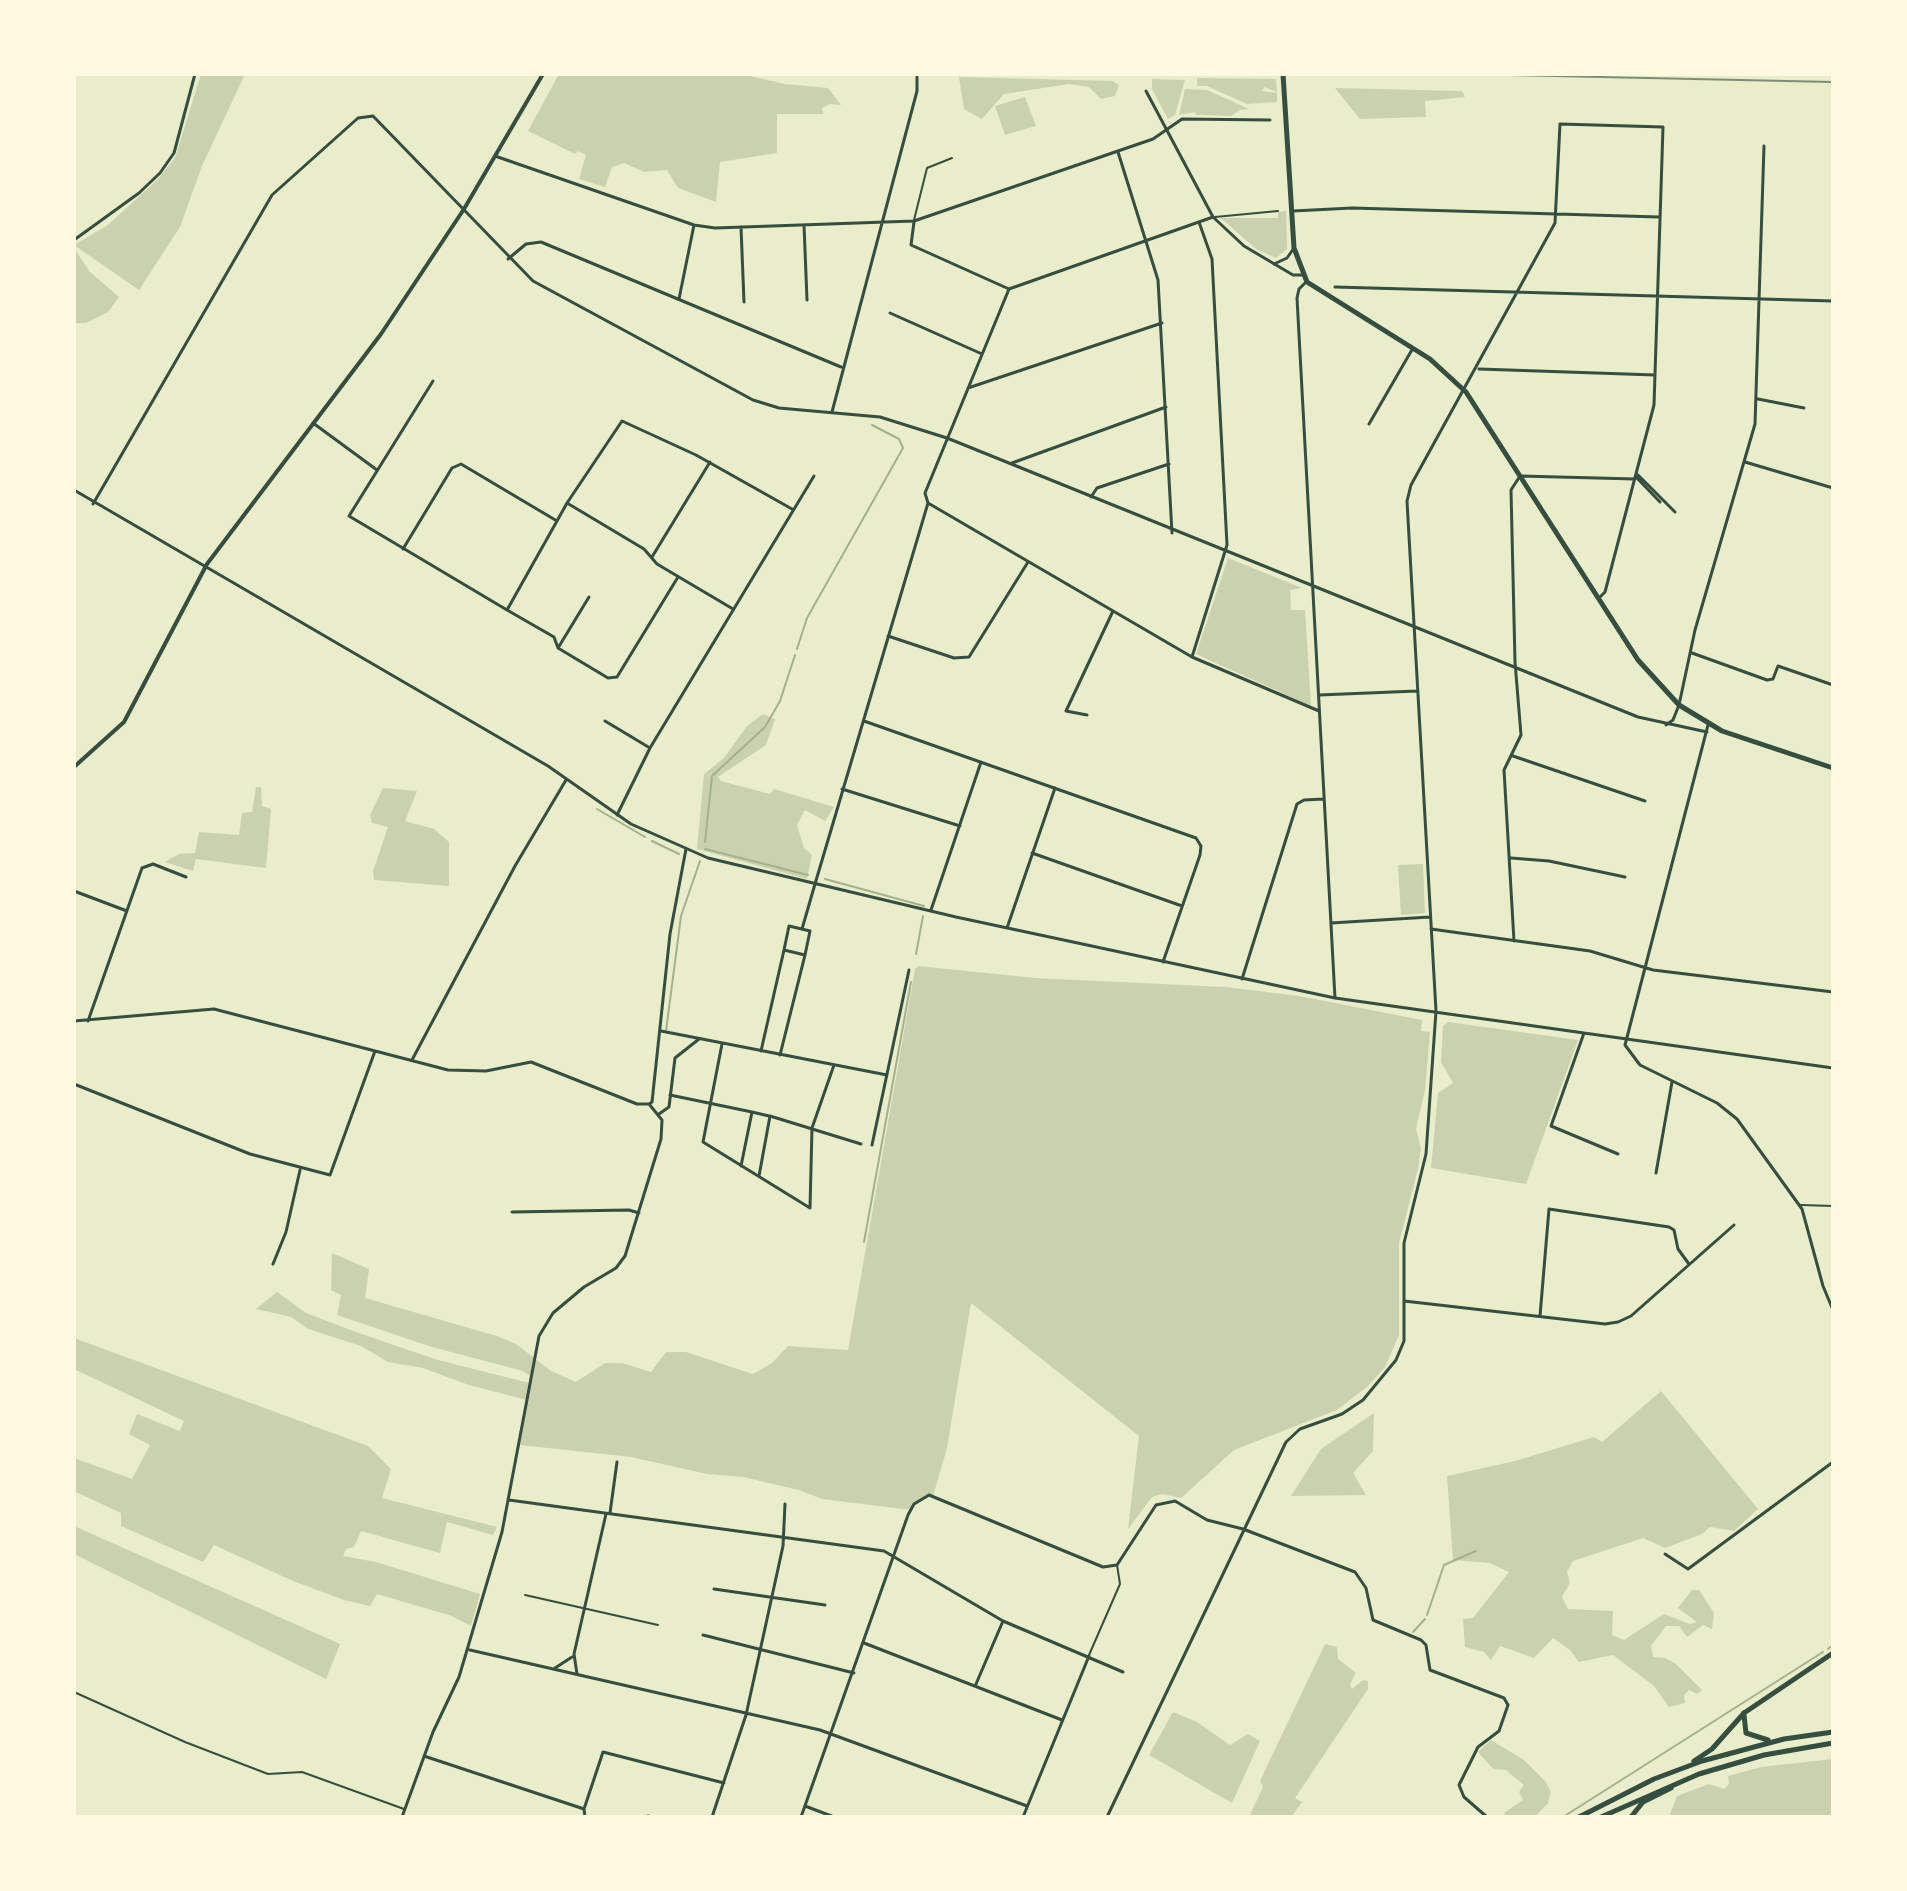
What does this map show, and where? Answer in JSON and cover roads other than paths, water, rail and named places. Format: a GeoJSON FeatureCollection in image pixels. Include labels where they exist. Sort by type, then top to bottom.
{"type":"FeatureCollection","features":[{"type":"Feature","properties":{"kind":"main road"},"geometry":{"type":"LineString","coordinates":[[1283,74],[1294,248],[1307,282],[1413,348],[1466,392],[1638,660],[1679,705],[1708,729],[1833,768]]}},
{"type":"Feature","properties":{"kind":"main road"},"geometry":{"type":"LineString","coordinates":[[1579,1817],[1683,1768],[1712,1749],[1744,1713],[1833,1653]]}},
{"type":"Feature","properties":{"kind":"main road"},"geometry":{"type":"LineString","coordinates":[[1744,1713],[1743,1727],[1749,1736],[1784,1739]]}},
{"type":"Feature","properties":{"kind":"main road"},"geometry":{"type":"LineString","coordinates":[[1683,1768],[1784,1739],[1833,1732]]}},
{"type":"Feature","properties":{"kind":"main road"},"geometry":{"type":"LineString","coordinates":[[1601,1817],[1699,1774],[1764,1755],[1833,1743]]}},
{"type":"Feature","properties":{"kind":"main road"},"geometry":{"type":"LineString","coordinates":[[1631,1817],[1643,1802],[1699,1774]]}},
{"type":"Feature","properties":{"kind":"street"},"geometry":{"type":"LineString","coordinates":[[74,240],[139,193],[160,173],[174,153],[195,74]]}},
{"type":"Feature","properties":{"kind":"street"},"geometry":{"type":"LineString","coordinates":[[74,767],[124,722],[207,564],[381,334],[464,209],[543,74]]}},
{"type":"Feature","properties":{"kind":"street"},"geometry":{"type":"LineString","coordinates":[[832,412],[841,367],[917,91],[917,77]]}},
{"type":"Feature","properties":{"kind":"street"},"geometry":{"type":"LineString","coordinates":[[1146,91],[1213,217],[1244,246],[1293,275],[1302,275]]}},
{"type":"Feature","properties":{"kind":"street"},"geometry":{"type":"LineString","coordinates":[[93,504],[272,195],[358,118],[366,115],[379,120],[508,259],[533,281],[753,400],[779,408],[880,417],[947,438],[1172,531],[1666,725],[1708,729],[1626,1039],[1632,1057],[1672,1082],[1717,1103],[1737,1119],[1799,1205],[1833,1310]]}},
{"type":"Feature","properties":{"kind":"street"},"geometry":{"type":"LineString","coordinates":[[495,156],[694,225],[741,227],[914,221],[1163,135],[1182,119],[1270,120]]}},
{"type":"Feature","properties":{"kind":"street"},"geometry":{"type":"LineString","coordinates":[[1107,1817],[1286,1442],[1300,1429],[1351,1409],[1396,1360],[1404,1341],[1404,1243],[1426,1154],[1436,1011],[1412,626],[1408,492],[1466,392],[1557,214],[1560,124],[1663,127],[1654,405],[1605,592],[1599,598]]}},
{"type":"Feature","properties":{"kind":"street"},"geometry":{"type":"LineString","coordinates":[[1666,725],[1673,720],[1679,705],[1745,462],[1758,399],[1764,146]]}},
{"type":"Feature","properties":{"kind":"street"},"geometry":{"type":"LineString","coordinates":[[1118,152],[1148,239],[1158,280],[1172,531]]}},
{"type":"Feature","properties":{"kind":"street"},"geometry":{"type":"LineString","coordinates":[[1293,211],[1352,208],[1659,217]]}},
{"type":"Feature","properties":{"kind":"street"},"geometry":{"type":"LineString","coordinates":[[914,221],[909,240],[911,245],[1009,289],[1213,217]]}},
{"type":"Feature","properties":{"kind":"street"},"geometry":{"type":"LineString","coordinates":[[1192,657],[1226,551],[1212,259],[1199,222]]}},
{"type":"Feature","properties":{"kind":"street"},"geometry":{"type":"LineString","coordinates":[[679,299],[694,225]]}},
{"type":"Feature","properties":{"kind":"street"},"geometry":{"type":"LineString","coordinates":[[804,225],[807,300]]}},
{"type":"Feature","properties":{"kind":"street"},"geometry":{"type":"LineString","coordinates":[[741,227],[744,302]]}},
{"type":"Feature","properties":{"kind":"street"},"geometry":{"type":"LineString","coordinates":[[508,259],[526,244],[541,242],[841,367]]}},
{"type":"Feature","properties":{"kind":"street"},"geometry":{"type":"LineString","coordinates":[[1274,264],[1287,258],[1294,248]]}},
{"type":"Feature","properties":{"kind":"street"},"geometry":{"type":"LineString","coordinates":[[1307,282],[1299,289],[1297,298],[1335,998]]}},
{"type":"Feature","properties":{"kind":"street"},"geometry":{"type":"LineString","coordinates":[[1335,287],[1833,301]]}},
{"type":"Feature","properties":{"kind":"street"},"geometry":{"type":"LineString","coordinates":[[802,929],[928,503],[925,493],[1009,289]]}},
{"type":"Feature","properties":{"kind":"street"},"geometry":{"type":"LineString","coordinates":[[890,313],[982,354]]}},
{"type":"Feature","properties":{"kind":"street"},"geometry":{"type":"LineString","coordinates":[[968,388],[1162,323]]}},
{"type":"Feature","properties":{"kind":"street"},"geometry":{"type":"LineString","coordinates":[[1369,424],[1413,348]]}},
{"type":"Feature","properties":{"kind":"street"},"geometry":{"type":"LineString","coordinates":[[1478,369],[1655,375]]}},
{"type":"Feature","properties":{"kind":"street"},"geometry":{"type":"LineString","coordinates":[[433,381],[349,516],[554,637],[558,648],[608,678],[617,677],[678,577]]}},
{"type":"Feature","properties":{"kind":"street"},"geometry":{"type":"LineString","coordinates":[[1758,399],[1804,408]]}},
{"type":"Feature","properties":{"kind":"street"},"geometry":{"type":"LineString","coordinates":[[1011,464],[1020,457],[1166,407]]}},
{"type":"Feature","properties":{"kind":"street"},"geometry":{"type":"LineString","coordinates":[[507,610],[567,503],[622,421],[710,462],[792,509]]}},
{"type":"Feature","properties":{"kind":"street"},"geometry":{"type":"LineString","coordinates":[[313,423],[377,470]]}},
{"type":"Feature","properties":{"kind":"street"},"geometry":{"type":"LineString","coordinates":[[652,557],[710,462]]}},
{"type":"Feature","properties":{"kind":"street"},"geometry":{"type":"LineString","coordinates":[[1745,462],[1833,488]]}},
{"type":"Feature","properties":{"kind":"street"},"geometry":{"type":"LineString","coordinates":[[1091,497],[1097,488],[1169,464]]}},
{"type":"Feature","properties":{"kind":"street"},"geometry":{"type":"LineString","coordinates":[[403,549],[456,465],[467,467],[557,521]]}},
{"type":"Feature","properties":{"kind":"street"},"geometry":{"type":"LineString","coordinates":[[617,815],[650,748],[804,489],[813,484],[814,476]]}},
{"type":"Feature","properties":{"kind":"street"},"geometry":{"type":"LineString","coordinates":[[1514,941],[1504,770],[1521,735],[1510,515],[1511,490],[1515,479],[1520,476],[1636,476],[1675,512]]}},
{"type":"Feature","properties":{"kind":"street"},"geometry":{"type":"LineString","coordinates":[[1636,476],[1660,502]]}},
{"type":"Feature","properties":{"kind":"street"},"geometry":{"type":"LineString","coordinates":[[74,490],[93,504],[207,564],[566,779],[617,815],[686,849],[930,911],[1335,998],[1833,1068]]}},
{"type":"Feature","properties":{"kind":"street"},"geometry":{"type":"LineString","coordinates":[[567,503],[652,557],[657,564],[733,609]]}},
{"type":"Feature","properties":{"kind":"street"},"geometry":{"type":"LineString","coordinates":[[928,503],[1192,657],[1320,711]]}},
{"type":"Feature","properties":{"kind":"street"},"geometry":{"type":"LineString","coordinates":[[888,636],[954,658],[969,657],[1028,562]]}},
{"type":"Feature","properties":{"kind":"street"},"geometry":{"type":"LineString","coordinates":[[558,648],[589,597]]}},
{"type":"Feature","properties":{"kind":"street"},"geometry":{"type":"LineString","coordinates":[[1087,715],[1066,711],[1113,611]]}},
{"type":"Feature","properties":{"kind":"street"},"geometry":{"type":"LineString","coordinates":[[1691,653],[1767,680],[1773,679],[1778,666],[1833,685]]}},
{"type":"Feature","properties":{"kind":"street"},"geometry":{"type":"LineString","coordinates":[[1319,695],[1417,691]]}},
{"type":"Feature","properties":{"kind":"street"},"geometry":{"type":"LineString","coordinates":[[605,721],[650,748]]}},
{"type":"Feature","properties":{"kind":"street"},"geometry":{"type":"LineString","coordinates":[[863,721],[1196,838],[1201,846],[1200,855],[1163,962]]}},
{"type":"Feature","properties":{"kind":"street"},"geometry":{"type":"LineString","coordinates":[[1513,756],[1645,801]]}},
{"type":"Feature","properties":{"kind":"street"},"geometry":{"type":"LineString","coordinates":[[930,911],[981,762]]}},
{"type":"Feature","properties":{"kind":"street"},"geometry":{"type":"LineString","coordinates":[[412,1060],[504,887],[566,779]]}},
{"type":"Feature","properties":{"kind":"street"},"geometry":{"type":"LineString","coordinates":[[1007,928],[1055,788]]}},
{"type":"Feature","properties":{"kind":"street"},"geometry":{"type":"LineString","coordinates":[[842,789],[960,826]]}},
{"type":"Feature","properties":{"kind":"street"},"geometry":{"type":"LineString","coordinates":[[1242,979],[1297,804],[1304,800],[1324,799]]}},
{"type":"Feature","properties":{"kind":"street"},"geometry":{"type":"LineString","coordinates":[[649,1104],[661,1031],[670,934],[686,849]]}},
{"type":"Feature","properties":{"kind":"street"},"geometry":{"type":"LineString","coordinates":[[1032,853],[1182,906]]}},
{"type":"Feature","properties":{"kind":"street"},"geometry":{"type":"LineString","coordinates":[[1510,858],[1549,861],[1625,877]]}},
{"type":"Feature","properties":{"kind":"street"},"geometry":{"type":"LineString","coordinates":[[88,1021],[146,864],[186,877]]}},
{"type":"Feature","properties":{"kind":"street"},"geometry":{"type":"LineString","coordinates":[[74,891],[127,911]]}},
{"type":"Feature","properties":{"kind":"street"},"geometry":{"type":"LineString","coordinates":[[1331,923],[1430,917]]}},
{"type":"Feature","properties":{"kind":"street"},"geometry":{"type":"LineString","coordinates":[[761,1051],[789,926],[810,931],[780,1055]]}},
{"type":"Feature","properties":{"kind":"street"},"geometry":{"type":"LineString","coordinates":[[1431,929],[1590,951],[1647,967],[1833,992]]}},
{"type":"Feature","properties":{"kind":"street"},"geometry":{"type":"LineString","coordinates":[[784,950],[805,955]]}},
{"type":"Feature","properties":{"kind":"street"},"geometry":{"type":"LineString","coordinates":[[872,1145],[909,970]]}},
{"type":"Feature","properties":{"kind":"street"},"geometry":{"type":"LineString","coordinates":[[74,1021],[214,1009],[463,1072],[531,1062],[637,1104],[649,1104],[659,1114],[661,1139],[621,1264],[584,1287],[545,1322],[530,1376],[525,1420],[509,1500],[468,1649],[402,1817]]}},
{"type":"Feature","properties":{"kind":"street"},"geometry":{"type":"LineString","coordinates":[[661,1031],[887,1075]]}},
{"type":"Feature","properties":{"kind":"street"},"geometry":{"type":"LineString","coordinates":[[1584,1033],[1551,1126],[1618,1154]]}},
{"type":"Feature","properties":{"kind":"street"},"geometry":{"type":"LineString","coordinates":[[659,1114],[669,1107],[675,1058],[700,1039]]}},
{"type":"Feature","properties":{"kind":"street"},"geometry":{"type":"LineString","coordinates":[[722,1044],[703,1142],[810,1208],[812,1128],[834,1065]]}},
{"type":"Feature","properties":{"kind":"street"},"geometry":{"type":"LineString","coordinates":[[74,1084],[250,1154],[325,1176],[334,1172],[375,1051]]}},
{"type":"Feature","properties":{"kind":"street"},"geometry":{"type":"LineString","coordinates":[[1656,1173],[1672,1082]]}},
{"type":"Feature","properties":{"kind":"street"},"geometry":{"type":"LineString","coordinates":[[670,1095],[770,1116],[861,1144]]}},
{"type":"Feature","properties":{"kind":"street"},"geometry":{"type":"LineString","coordinates":[[741,1166],[752,1112]]}},
{"type":"Feature","properties":{"kind":"street"},"geometry":{"type":"LineString","coordinates":[[759,1177],[770,1116]]}},
{"type":"Feature","properties":{"kind":"street"},"geometry":{"type":"LineString","coordinates":[[273,1264],[286,1232],[300,1170]]}},
{"type":"Feature","properties":{"kind":"street"},"geometry":{"type":"LineString","coordinates":[[1540,1316],[1549,1209],[1669,1227],[1674,1230],[1678,1249],[1689,1264]]}},
{"type":"Feature","properties":{"kind":"street"},"geometry":{"type":"LineString","coordinates":[[512,1212],[629,1210],[639,1213]]}},
{"type":"Feature","properties":{"kind":"street"},"geometry":{"type":"LineString","coordinates":[[1404,1301],[1605,1324],[1618,1322],[1631,1316],[1734,1225]]}},
{"type":"Feature","properties":{"kind":"street"},"geometry":{"type":"LineString","coordinates":[[577,1674],[574,1654],[617,1462]]}},
{"type":"Feature","properties":{"kind":"street"},"geometry":{"type":"LineString","coordinates":[[1665,1554],[1688,1569],[1833,1462]]}},
{"type":"Feature","properties":{"kind":"street"},"geometry":{"type":"LineString","coordinates":[[801,1817],[908,1515],[922,1496],[937,1497],[1103,1567],[1117,1565],[1146,1516],[1165,1501],[1182,1502],[1207,1520],[1243,1529],[1355,1572],[1363,1578],[1373,1620],[1421,1640],[1428,1652],[1430,1670],[1504,1698],[1508,1711],[1499,1731],[1478,1747],[1459,1785],[1464,1797],[1487,1817]]}},
{"type":"Feature","properties":{"kind":"street"},"geometry":{"type":"LineString","coordinates":[[509,1500],[894,1556],[1003,1621],[1123,1672]]}},
{"type":"Feature","properties":{"kind":"street"},"geometry":{"type":"LineString","coordinates":[[713,1817],[746,1715],[783,1538],[785,1504]]}},
{"type":"Feature","properties":{"kind":"street"},"geometry":{"type":"LineString","coordinates":[[714,1589],[825,1605]]}},
{"type":"Feature","properties":{"kind":"street"},"geometry":{"type":"LineString","coordinates":[[976,1684],[1003,1621]]}},
{"type":"Feature","properties":{"kind":"street"},"geometry":{"type":"LineString","coordinates":[[703,1635],[854,1673]]}},
{"type":"Feature","properties":{"kind":"street"},"geometry":{"type":"LineString","coordinates":[[864,1643],[1062,1720]]}},
{"type":"Feature","properties":{"kind":"street"},"geometry":{"type":"LineString","coordinates":[[468,1649],[832,1733],[1027,1806]]}},
{"type":"Feature","properties":{"kind":"street"},"geometry":{"type":"LineString","coordinates":[[552,1669],[565,1664],[574,1654]]}},
{"type":"Feature","properties":{"kind":"street"},"geometry":{"type":"LineString","coordinates":[[1023,1817],[1089,1656]]}},
{"type":"Feature","properties":{"kind":"street"},"geometry":{"type":"LineString","coordinates":[[585,1817],[584,1809],[603,1752],[724,1783]]}},
{"type":"Feature","properties":{"kind":"street"},"geometry":{"type":"LineString","coordinates":[[424,1756],[584,1809]]}},
{"type":"Feature","properties":{"kind":"street"},"geometry":{"type":"LineString","coordinates":[[805,1806],[834,1817]]}},
{"type":"Feature","properties":{"kind":"lane"},"geometry":{"type":"LineString","coordinates":[[914,221],[927,168],[952,158]]}},
{"type":"Feature","properties":{"kind":"lane"},"geometry":{"type":"LineString","coordinates":[[1213,217],[1278,211]]}},
{"type":"Feature","properties":{"kind":"lane"},"geometry":{"type":"LineString","coordinates":[[1799,1205],[1833,1206]]}},
{"type":"Feature","properties":{"kind":"lane"},"geometry":{"type":"LineString","coordinates":[[1089,1656],[1120,1584],[1117,1565]]}},
{"type":"Feature","properties":{"kind":"lane"},"geometry":{"type":"LineString","coordinates":[[525,1595],[658,1625]]}},
{"type":"Feature","properties":{"kind":"lane"},"geometry":{"type":"LineString","coordinates":[[74,1692],[185,1742],[268,1774],[302,1772],[404,1809]]}},
{"type":"Feature","properties":{"kind":"waterway"},"geometry":{"type":"LineString","coordinates":[[797,649],[807,618],[903,448],[899,439],[872,425]]}},
{"type":"Feature","properties":{"kind":"waterway"},"geometry":{"type":"LineString","coordinates":[[705,842],[712,776],[765,727],[780,701],[795,655]]}},
{"type":"Feature","properties":{"kind":"waterway"},"geometry":{"type":"LineString","coordinates":[[597,809],[645,837]]}},
{"type":"Feature","properties":{"kind":"waterway"},"geometry":{"type":"LineString","coordinates":[[652,841],[679,854]]}},
{"type":"Feature","properties":{"kind":"waterway"},"geometry":{"type":"LineString","coordinates":[[705,849],[808,875]]}},
{"type":"Feature","properties":{"kind":"waterway"},"geometry":{"type":"LineString","coordinates":[[666,1031],[681,916],[700,861]]}},
{"type":"Feature","properties":{"kind":"waterway"},"geometry":{"type":"LineString","coordinates":[[825,879],[924,906]]}},
{"type":"Feature","properties":{"kind":"waterway"},"geometry":{"type":"LineString","coordinates":[[916,954],[923,916]]}},
{"type":"Feature","properties":{"kind":"waterway"},"geometry":{"type":"LineString","coordinates":[[864,1242],[911,982]]}},
{"type":"Feature","properties":{"kind":"waterway"},"geometry":{"type":"LineString","coordinates":[[1427,1615],[1444,1565],[1476,1551]]}},
{"type":"Feature","properties":{"kind":"waterway"},"geometry":{"type":"LineString","coordinates":[[1413,1632],[1425,1619]]}},
{"type":"Feature","properties":{"kind":"waterway"},"geometry":{"type":"LineString","coordinates":[[1828,1649],[1833,1645]]}},
{"type":"Feature","properties":{"kind":"waterway"},"geometry":{"type":"LineString","coordinates":[[1563,1817],[1823,1652]]}},
{"type":"Feature","properties":{"kind":"railway"},"geometry":{"type":"LineString","coordinates":[[1461,74],[1833,82]]}}]}
